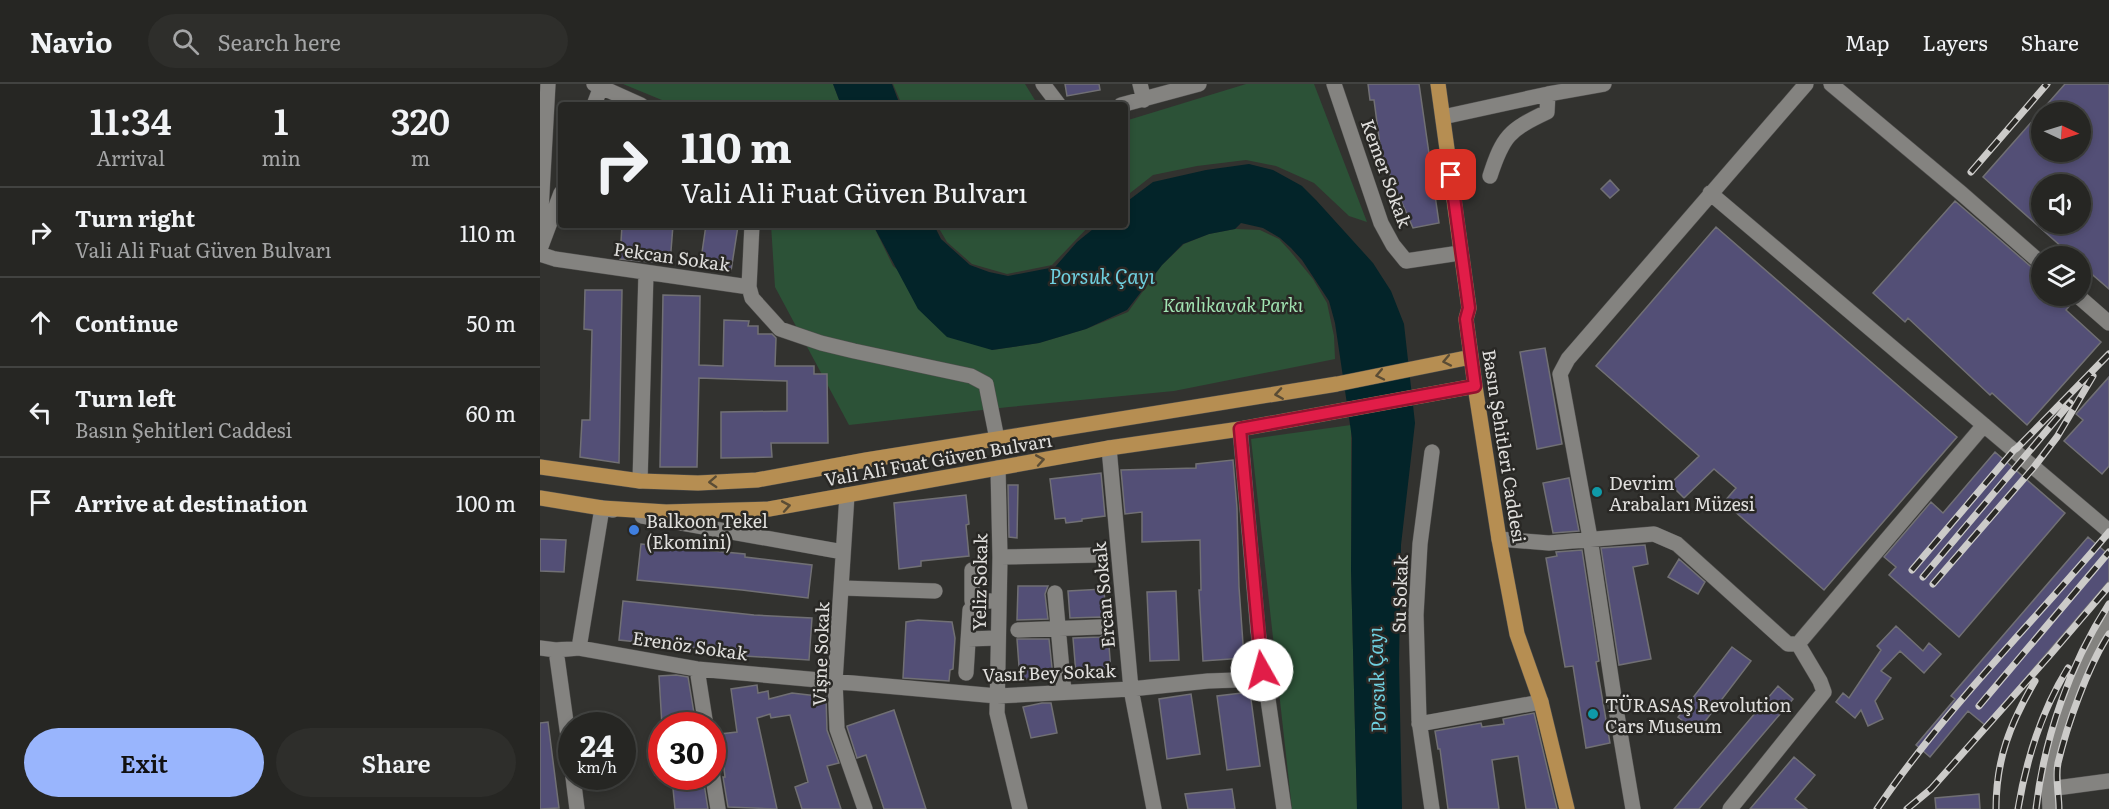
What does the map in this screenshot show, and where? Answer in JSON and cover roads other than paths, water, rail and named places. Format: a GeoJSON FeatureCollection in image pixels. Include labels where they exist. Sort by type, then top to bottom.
{"type":"FeatureCollection","features":[{"type":"Feature","properties":{"kind":"main road","name":"Basın Şehitleri Caddesi"},"geometry":{"type":"LineString","coordinates":[[1438,84],[1469,308],[1466,319],[1471,357],[1499,539],[1517,634],[1541,702],[1567,809]]}},
{"type":"Feature","properties":{"kind":"main road"},"geometry":{"type":"LineString","coordinates":[[1451,175],[1445,198],[1460,309],[1466,319]]}},
{"type":"Feature","properties":{"kind":"main road","name":"Vali Ali Fuat Güven Bulvarı"},"geometry":{"type":"LineString","coordinates":[[540,467],[640,481],[698,483],[757,480],[1337,384],[1471,357]]}},
{"type":"Feature","properties":{"kind":"main road","name":"Vali Ali Fuat Güven Bulvarı"},"geometry":{"type":"LineString","coordinates":[[540,498],[602,508],[666,512],[769,509],[1109,448],[1240,429],[1475,386]]}},
{"type":"Feature","properties":{"kind":"street"},"geometry":{"type":"LineString","coordinates":[[540,228],[548,84]]}},
{"type":"Feature","properties":{"kind":"street"},"geometry":{"type":"LineString","coordinates":[[1043,84],[1057,102]]}},
{"type":"Feature","properties":{"kind":"street"},"geometry":{"type":"LineString","coordinates":[[1140,84],[1144,100]]}},
{"type":"Feature","properties":{"kind":"street"},"geometry":{"type":"LineString","coordinates":[[1128,103],[1199,84]]}},
{"type":"Feature","properties":{"kind":"street","name":"Kemer Sokak"},"geometry":{"type":"LineString","coordinates":[[1334,84],[1382,223],[1393,245],[1406,261],[1453,254]]}},
{"type":"Feature","properties":{"kind":"street"},"geometry":{"type":"LineString","coordinates":[[1443,117],[1602,84]]}},
{"type":"Feature","properties":{"kind":"street"},"geometry":{"type":"LineString","coordinates":[[1633,809],[1590,538],[1560,374],[1568,359],[1806,84]]}},
{"type":"Feature","properties":{"kind":"street"},"geometry":{"type":"LineString","coordinates":[[1831,84],[2031,254]]}},
{"type":"Feature","properties":{"kind":"street"},"geometry":{"type":"LineString","coordinates":[[595,102],[599,85],[635,102]]}},
{"type":"Feature","properties":{"kind":"street"},"geometry":{"type":"LineString","coordinates":[[1491,176],[1499,148],[1518,126],[1547,112],[1548,94]]}},
{"type":"Feature","properties":{"kind":"street"},"geometry":{"type":"LineString","coordinates":[[1710,193],[2109,531]]}},
{"type":"Feature","properties":{"kind":"street"},"geometry":{"type":"LineString","coordinates":[[540,251],[558,201]]}},
{"type":"Feature","properties":{"kind":"street"},"geometry":{"type":"LineString","coordinates":[[749,287],[752,228]]}},
{"type":"Feature","properties":{"kind":"street","name":"Pekcan Sokak"},"geometry":{"type":"LineString","coordinates":[[540,251],[555,259],[749,287],[752,298],[780,329],[821,343],[971,376],[986,384],[997,439]]}},
{"type":"Feature","properties":{"kind":"street"},"geometry":{"type":"LineString","coordinates":[[640,481],[646,273]]}},
{"type":"Feature","properties":{"kind":"street"},"geometry":{"type":"LineString","coordinates":[[2089,306],[2109,323]]}},
{"type":"Feature","properties":{"kind":"street"},"geometry":{"type":"LineString","coordinates":[[1499,539],[1548,543],[1654,534],[1677,544],[1788,644],[1798,644],[1984,425]]}},
{"type":"Feature","properties":{"kind":"street"},"geometry":{"type":"LineString","coordinates":[[1240,429],[1258,631],[1284,809]]}},
{"type":"Feature","properties":{"kind":"street","name":"Ercan Sokak"},"geometry":{"type":"LineString","coordinates":[[1109,448],[1131,689],[1154,809]]}},
{"type":"Feature","properties":{"kind":"street","name":"Su Sokak"},"geometry":{"type":"LineString","coordinates":[[1432,452],[1419,556],[1416,615],[1419,724],[1432,809]]}},
{"type":"Feature","properties":{"kind":"street","name":"Yeliz Sokak"},"geometry":{"type":"LineString","coordinates":[[998,468],[1000,557],[997,713],[1020,809]]}},
{"type":"Feature","properties":{"kind":"street","name":"Vişne Sokak"},"geometry":{"type":"LineString","coordinates":[[847,495],[835,681],[837,729],[865,809]]}},
{"type":"Feature","properties":{"kind":"street"},"geometry":{"type":"LineString","coordinates":[[579,648],[602,508],[843,552]]}},
{"type":"Feature","properties":{"kind":"street"},"geometry":{"type":"LineString","coordinates":[[1000,557],[1098,555]]}},
{"type":"Feature","properties":{"kind":"street"},"geometry":{"type":"LineString","coordinates":[[972,570],[972,601],[998,601]]}},
{"type":"Feature","properties":{"kind":"street"},"geometry":{"type":"LineString","coordinates":[[842,588],[935,591]]}},
{"type":"Feature","properties":{"kind":"street"},"geometry":{"type":"LineString","coordinates":[[1055,593],[1064,692]]}},
{"type":"Feature","properties":{"kind":"street"},"geometry":{"type":"LineString","coordinates":[[966,673],[970,610]]}},
{"type":"Feature","properties":{"kind":"street"},"geometry":{"type":"LineString","coordinates":[[2050,809],[2050,764],[2071,698],[2097,637],[2109,619]]}},
{"type":"Feature","properties":{"kind":"street"},"geometry":{"type":"LineString","coordinates":[[1018,630],[1100,627]]}},
{"type":"Feature","properties":{"kind":"street"},"geometry":{"type":"LineString","coordinates":[[968,639],[998,638]]}},
{"type":"Feature","properties":{"kind":"street"},"geometry":{"type":"LineString","coordinates":[[1730,809],[1824,692],[1798,644]]}},
{"type":"Feature","properties":{"kind":"street","name":"Erenöz Sokak"},"geometry":{"type":"LineString","coordinates":[[540,648],[556,650],[579,648],[697,669],[835,681]]}},
{"type":"Feature","properties":{"kind":"street"},"geometry":{"type":"LineString","coordinates":[[556,650],[565,712]]}},
{"type":"Feature","properties":{"kind":"street"},"geometry":{"type":"LineString","coordinates":[[697,669],[704,712]]}},
{"type":"Feature","properties":{"kind":"street","name":"Vasıf Bey Sokak"},"geometry":{"type":"LineString","coordinates":[[835,681],[997,696],[1264,679]]}},
{"type":"Feature","properties":{"kind":"street"},"geometry":{"type":"LineString","coordinates":[[1419,724],[1541,702]]}},
{"type":"Feature","properties":{"kind":"street"},"geometry":{"type":"LineString","coordinates":[[2049,789],[2109,781]]}},
{"type":"Feature","properties":{"kind":"street"},"geometry":{"type":"LineString","coordinates":[[575,790],[577,809]]}},
{"type":"Feature","properties":{"kind":"street"},"geometry":{"type":"LineString","coordinates":[[715,790],[718,809]]}},
{"type":"Feature","properties":{"kind":"water"},"geometry":{"type":"Polygon","coordinates":[[[833,84],[892,84],[899,102],[840,102],[833,84]]]}},
{"type":"Feature","properties":{"kind":"water","name":"Porsuk Çayı"},"geometry":{"type":"Polygon","coordinates":[[[1249,164],[1273,170],[1302,186],[1373,263],[1391,291],[1404,324],[1415,423],[1401,545],[1399,663],[1402,809],[1357,809],[1351,570],[1352,438],[1335,323],[1329,301],[1302,260],[1280,238],[1263,228],[1241,223],[1235,229],[1209,234],[1183,244],[1162,265],[1127,310],[1086,329],[1039,343],[992,350],[947,337],[918,309],[875,228],[936,228],[941,239],[970,265],[1008,276],[1055,267],[1077,242],[1094,228],[1128,228],[1128,201],[1153,182],[1206,170],[1249,164]]]}},
{"type":"Feature","properties":{"kind":"railway"},"geometry":{"type":"LineString","coordinates":[[1971,172],[2047,84]]}},
{"type":"Feature","properties":{"kind":"railway"},"geometry":{"type":"LineString","coordinates":[[1912,570],[2014,450],[2109,354]]}},
{"type":"Feature","properties":{"kind":"railway"},"geometry":{"type":"LineString","coordinates":[[1933,584],[2034,467],[2057,437],[2093,376]]}},
{"type":"Feature","properties":{"kind":"railway"},"geometry":{"type":"LineString","coordinates":[[1923,577],[2070,403]]}},
{"type":"Feature","properties":{"kind":"railway"},"geometry":{"type":"LineString","coordinates":[[1877,809],[1931,736],[2109,532]]}},
{"type":"Feature","properties":{"kind":"railway"},"geometry":{"type":"LineString","coordinates":[[1979,706],[2109,552]]}},
{"type":"Feature","properties":{"kind":"railway"},"geometry":{"type":"LineString","coordinates":[[1907,809],[1931,789],[2109,586]]}},
{"type":"Feature","properties":{"kind":"railway"},"geometry":{"type":"LineString","coordinates":[[2036,809],[2045,755],[2061,702],[2082,651],[2109,604]]}},
{"type":"Feature","properties":{"kind":"railway"},"geometry":{"type":"LineString","coordinates":[[2059,809],[2057,774],[2062,748],[2086,679],[2109,634]]}},
{"type":"Feature","properties":{"kind":"railway"},"geometry":{"type":"LineString","coordinates":[[2018,809],[2036,736],[2050,701],[2068,668]]}},
{"type":"Feature","properties":{"kind":"railway"},"geometry":{"type":"LineString","coordinates":[[1996,809],[1999,774],[2006,742],[2018,712],[2035,681]]}},
{"type":"Feature","properties":{"kind":"place","name":"Devrim Arabaları Müzesi"},"geometry":{"type":"Point","coordinates":[1597,492]}},
{"type":"Feature","properties":{"kind":"place","name":"Balkoon Tekel (Ekomini)"},"geometry":{"type":"Point","coordinates":[634,530]}},
{"type":"Feature","properties":{"kind":"place","name":"TÜRASAŞ Revolution Cars Museum"},"geometry":{"type":"Point","coordinates":[1593,714]}},
{"type":"Feature","properties":{"kind":"park label","name":"Kanlıkavak Parkı"},"geometry":{"type":"Point","coordinates":[1233,304]}}]}
